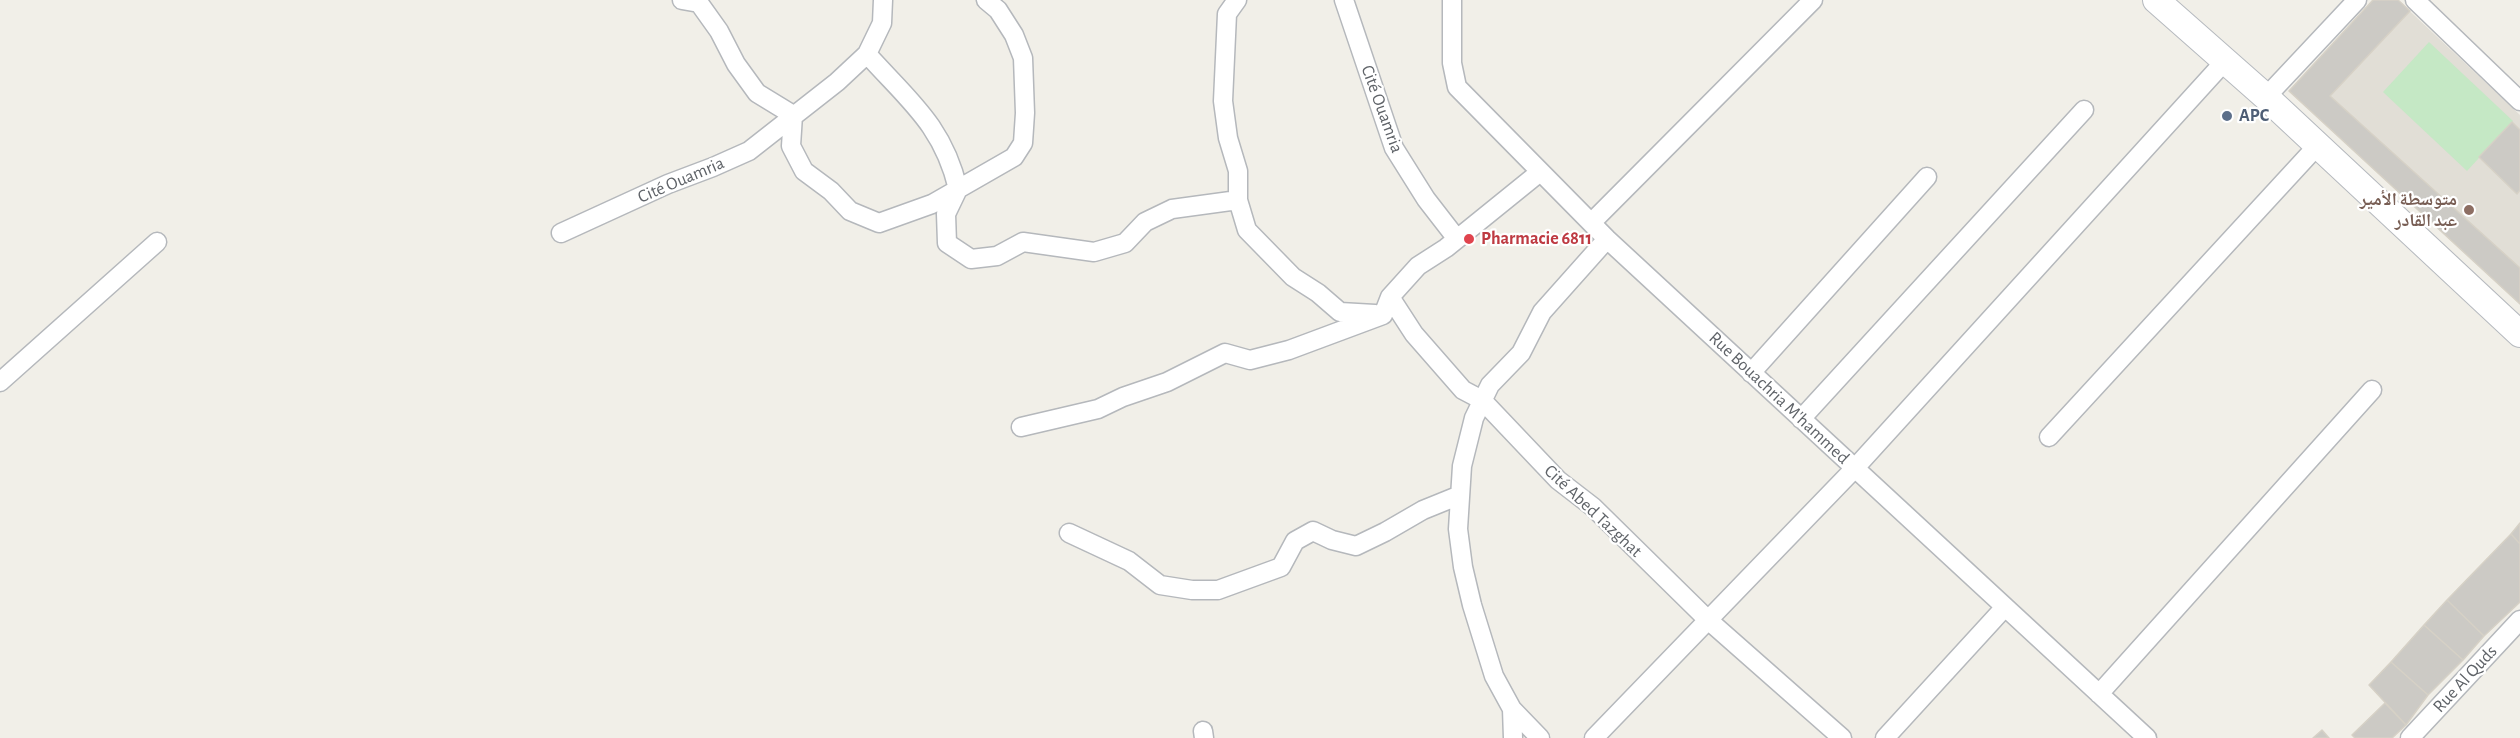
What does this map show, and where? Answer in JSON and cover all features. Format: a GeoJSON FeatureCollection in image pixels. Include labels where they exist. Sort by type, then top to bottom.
{"type":"FeatureCollection","features":[{"type":"Feature","properties":{"kind":"street","name":"Cité Ouamria"},"geometry":{"type":"LineString","coordinates":[[561,233],[668,184],[749,151],[837,82],[867,54],[882,23],[883,0]]}},
{"type":"Feature","properties":{"kind":"street"},"geometry":{"type":"LineString","coordinates":[[694,1],[719,31],[736,64],[757,93],[793,115],[791,146],[804,171],[831,191],[850,211],[879,223],[932,204],[1014,157],[1023,143],[1025,113],[1023,58],[1014,35],[998,10],[986,0]]}},
{"type":"Feature","properties":{"kind":"street"},"geometry":{"type":"LineString","coordinates":[[1237,0],[1227,14],[1222,101],[1228,138],[1238,171],[1238,200],[1247,230],[1293,277],[1318,293],[1340,312],[1383,315]]}},
{"type":"Feature","properties":{"kind":"street","name":"Cité Ouamria"},"geometry":{"type":"LineString","coordinates":[[1344,0],[1394,148],[1426,199],[1457,238]]}},
{"type":"Feature","properties":{"kind":"street","name":"Rue Bouachria M'hammed"},"geometry":{"type":"LineString","coordinates":[[1452,0],[1452,63],[1457,87],[1607,239],[2147,738]]}},
{"type":"Feature","properties":{"kind":"street"},"geometry":{"type":"LineString","coordinates":[[1592,222],[1813,0]]}},
{"type":"Feature","properties":{"kind":"street"},"geometry":{"type":"LineString","coordinates":[[2156,0],[2266,97],[2520,334]]}},
{"type":"Feature","properties":{"kind":"street"},"geometry":{"type":"LineString","coordinates":[[2266,97],[2357,0]]}},
{"type":"Feature","properties":{"kind":"street"},"geometry":{"type":"LineString","coordinates":[[2415,0],[2520,101]]}},
{"type":"Feature","properties":{"kind":"street"},"geometry":{"type":"LineString","coordinates":[[867,54],[918,108],[940,138],[954,170],[958,189],[946,214],[947,243],[971,259],[997,256],[1023,242],[1095,252],[1125,243],[1145,222],[1172,209],[1238,200]]}},
{"type":"Feature","properties":{"kind":"street"},"geometry":{"type":"LineString","coordinates":[[1594,738],[1855,468],[2225,62]]}},
{"type":"Feature","properties":{"kind":"street"},"geometry":{"type":"LineString","coordinates":[[1801,419],[2084,110]]}},
{"type":"Feature","properties":{"kind":"street"},"geometry":{"type":"LineString","coordinates":[[2049,437],[2317,146]]}},
{"type":"Feature","properties":{"kind":"street"},"geometry":{"type":"LineString","coordinates":[[1021,427],[1098,409],[1123,397],[1167,382],[1226,353],[1250,360],[1289,350],[1383,315],[1390,297],[1418,266],[1540,172]]}},
{"type":"Feature","properties":{"kind":"street"},"geometry":{"type":"LineString","coordinates":[[1751,373],[1927,177]]}},
{"type":"Feature","properties":{"kind":"street"},"geometry":{"type":"LineString","coordinates":[[1540,738],[1512,709],[1494,676],[1463,567],[1458,529],[1464,456],[1474,418],[1490,385],[1521,353],[1542,312],[1607,239]]}},
{"type":"Feature","properties":{"kind":"street"},"geometry":{"type":"LineString","coordinates":[[0,382],[156,242]]}},
{"type":"Feature","properties":{"kind":"street","name":"Cité Abed Tazghat"},"geometry":{"type":"LineString","coordinates":[[1390,297],[1414,334],[1463,390],[1482,400],[1558,480],[1593,507],[1707,619],[1842,738]]}},
{"type":"Feature","properties":{"kind":"street"},"geometry":{"type":"LineString","coordinates":[[2099,694],[2372,390]]}},
{"type":"Feature","properties":{"kind":"street"},"geometry":{"type":"LineString","coordinates":[[1070,533],[1129,561],[1160,585],[1192,590],[1218,590],[1281,567],[1295,541],[1313,531],[1332,540],[1356,546],[1423,510],[1460,495]]}},
{"type":"Feature","properties":{"kind":"street"},"geometry":{"type":"LineString","coordinates":[[1885,738],[2005,607]]}},
{"type":"Feature","properties":{"kind":"street","name":"Rue Al Quds"},"geometry":{"type":"LineString","coordinates":[[2410,738],[2520,620]]}},
{"type":"Feature","properties":{"kind":"street"},"geometry":{"type":"LineString","coordinates":[[1512,709],[1513,738]]}},
{"type":"Feature","properties":{"kind":"shaded area","name":"متوسطة الأمير عبد القادر"},"geometry":{"type":"Polygon","coordinates":[[[2373,0],[2398,0],[2520,115],[2520,304],[2289,91],[2373,0]]]}},
{"type":"Feature","properties":{"kind":"green space"},"geometry":{"type":"Polygon","coordinates":[[[2429,42],[2513,121],[2467,171],[2383,92],[2429,42]]]}},
{"type":"Feature","properties":{"kind":"building"},"geometry":{"type":"Polygon","coordinates":[[[2373,0],[2398,0],[2410,11],[2330,96],[2520,268],[2520,304],[2289,91],[2373,0]]]}},
{"type":"Feature","properties":{"kind":"building"},"geometry":{"type":"Polygon","coordinates":[[[2512,122],[2520,130],[2520,190],[2517,194],[2479,157],[2512,122]]]}},
{"type":"Feature","properties":{"kind":"building"},"geometry":{"type":"Polygon","coordinates":[[[2520,523],[2520,544],[2511,534],[2520,523]]]}},
{"type":"Feature","properties":{"kind":"building"},"geometry":{"type":"Polygon","coordinates":[[[2511,534],[2520,544],[2520,602],[2484,636],[2447,600],[2511,534]]]}},
{"type":"Feature","properties":{"kind":"building"},"geometry":{"type":"Polygon","coordinates":[[[2447,600],[2484,636],[2463,660],[2424,625],[2447,600]]]}},
{"type":"Feature","properties":{"kind":"building"},"geometry":{"type":"Polygon","coordinates":[[[2424,625],[2463,660],[2428,695],[2391,662],[2424,625]]]}},
{"type":"Feature","properties":{"kind":"building"},"geometry":{"type":"Polygon","coordinates":[[[2391,662],[2428,695],[2406,725],[2369,685],[2391,662]]]}},
{"type":"Feature","properties":{"kind":"building"},"geometry":{"type":"Polygon","coordinates":[[[2385,703],[2406,725],[2392,738],[2355,738],[2352,735],[2385,703]]]}},
{"type":"Feature","properties":{"kind":"building"},"geometry":{"type":"Polygon","coordinates":[[[2322,730],[2329,738],[2313,738],[2322,730]]]}},
{"type":"Feature","properties":{"kind":"place","name":"APC"},"geometry":{"type":"Point","coordinates":[2227,116]}},
{"type":"Feature","properties":{"kind":"place","name":"متوسطة الأمير عبد القادر"},"geometry":{"type":"Point","coordinates":[2469,210]}},
{"type":"Feature","properties":{"kind":"place","name":"Pharmacie 6811"},"geometry":{"type":"Point","coordinates":[1469,239]}}]}
